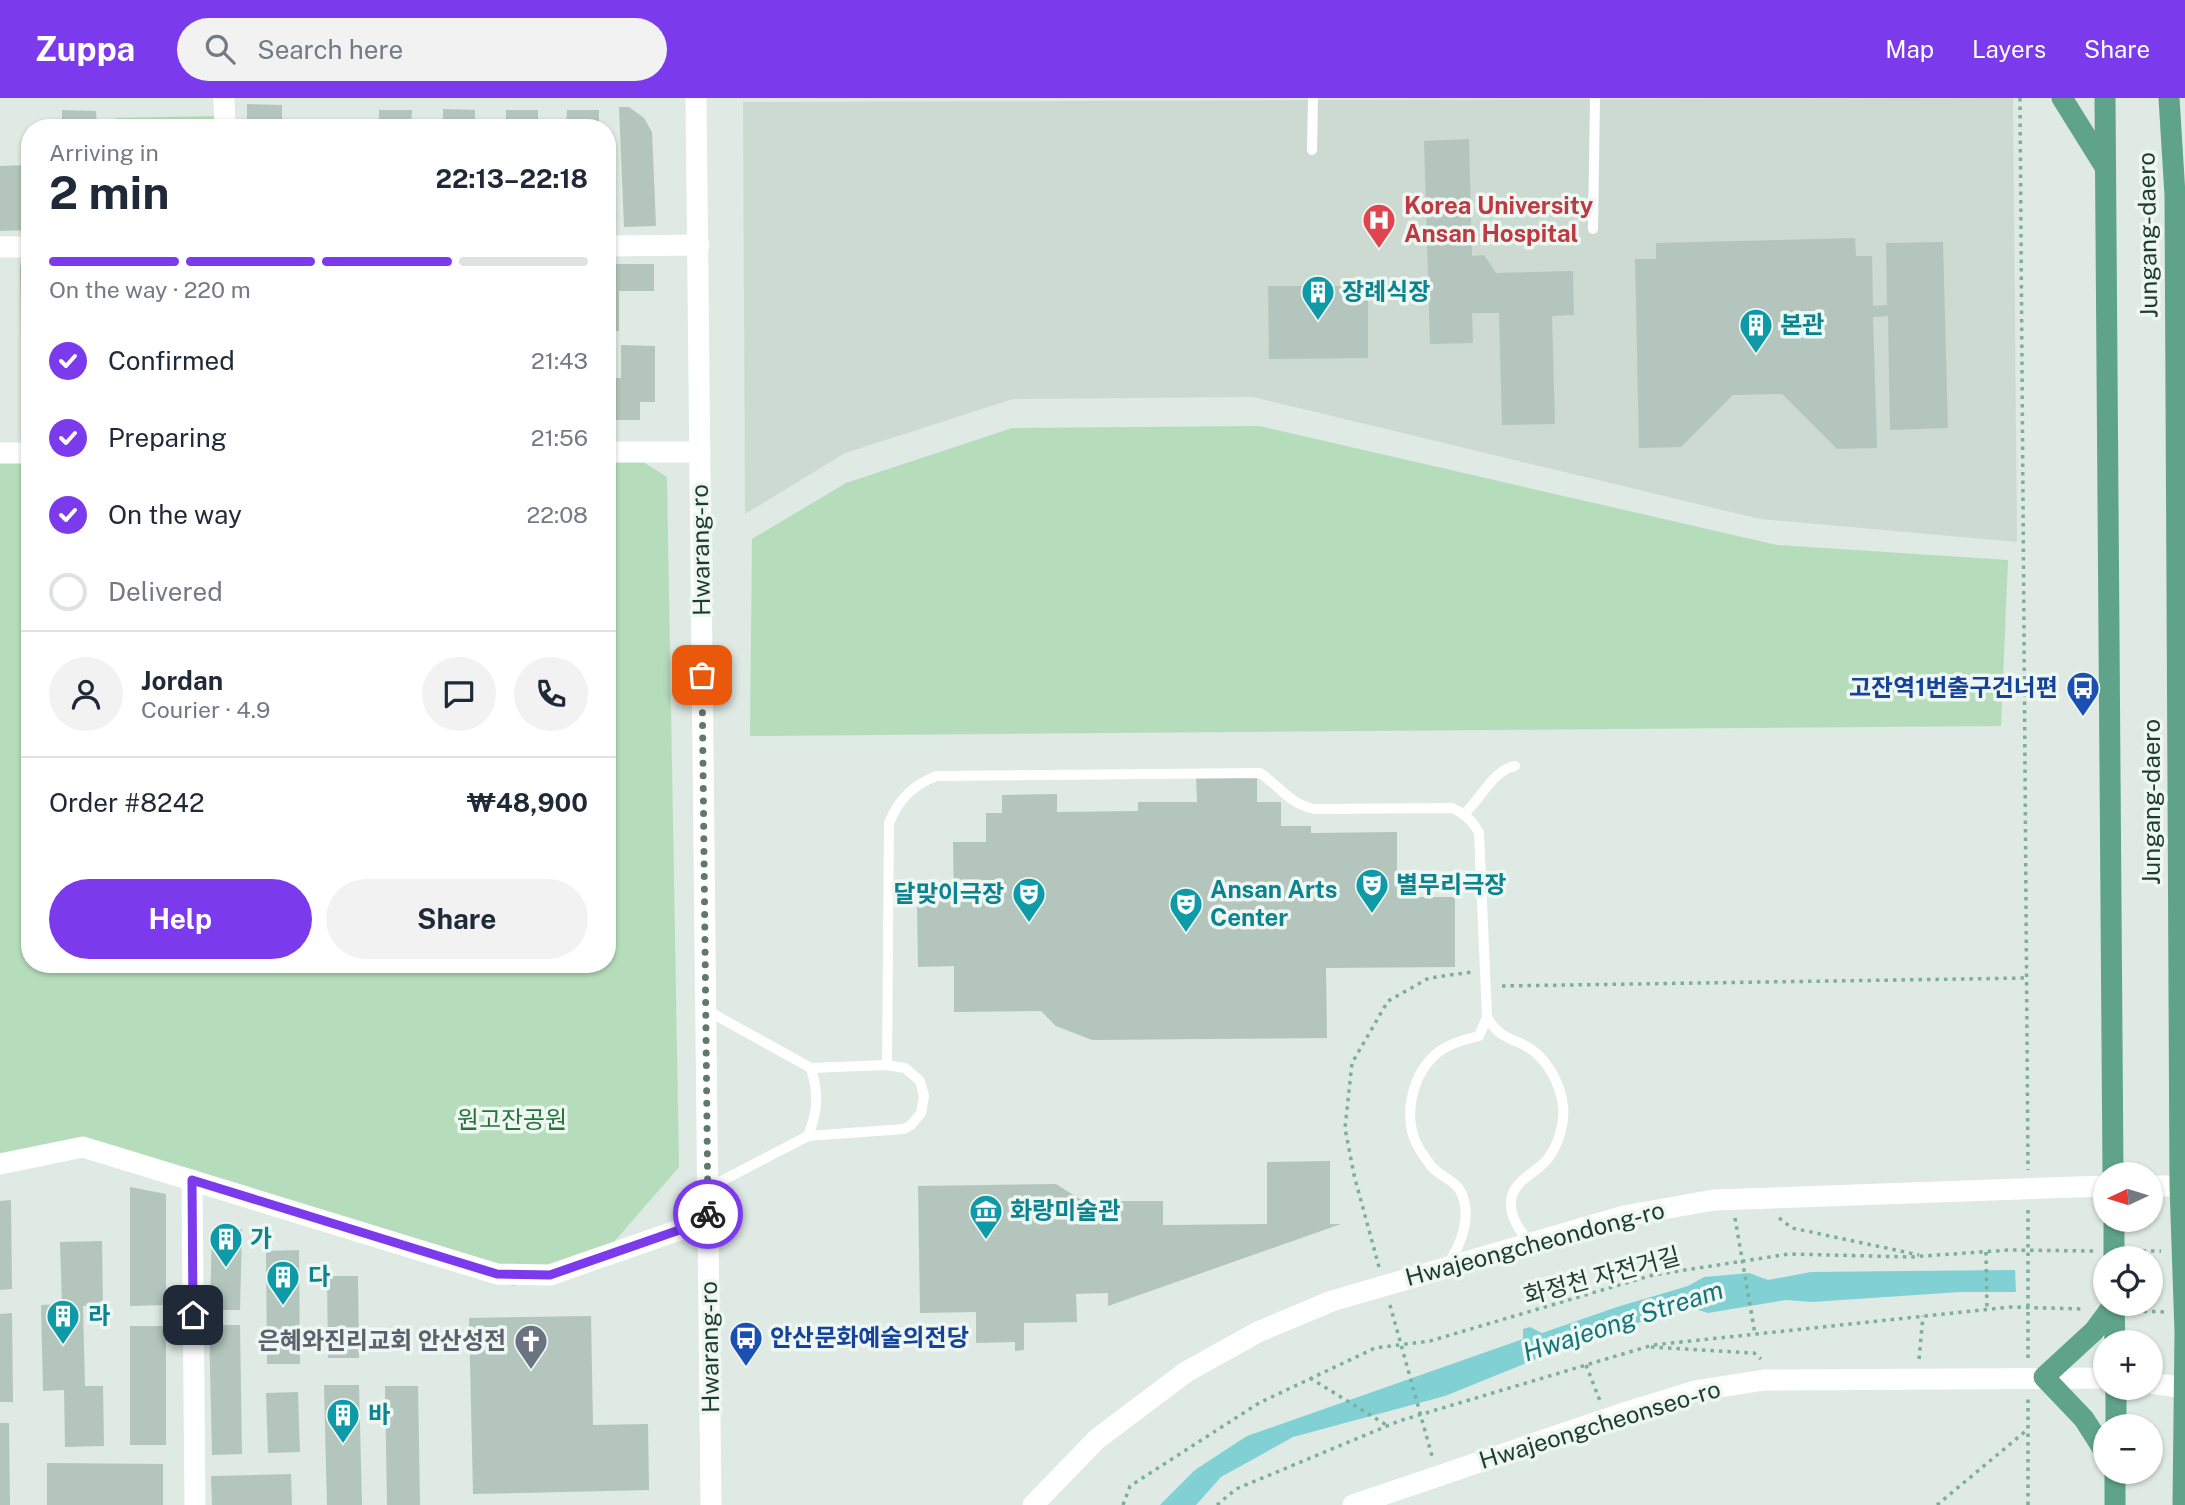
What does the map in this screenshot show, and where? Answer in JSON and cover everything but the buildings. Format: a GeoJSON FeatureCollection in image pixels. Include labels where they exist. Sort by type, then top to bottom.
{"type":"FeatureCollection","features":[{"type":"Feature","properties":{"kind":"main road"},"geometry":{"type":"LineString","coordinates":[[2062,98],[2105,167]]}},
{"type":"Feature","properties":{"kind":"main road","name":"Jungang-daero"},"geometry":{"type":"LineString","coordinates":[[2105,98],[2113,1162]]}},
{"type":"Feature","properties":{"kind":"main road","name":"Jungang-daero"},"geometry":{"type":"LineString","coordinates":[[2169,98],[2175,195],[2185,1332],[2183,1505]]}},
{"type":"Feature","properties":{"kind":"main road"},"geometry":{"type":"LineString","coordinates":[[2175,195],[2185,174]]}},
{"type":"Feature","properties":{"kind":"main road"},"geometry":{"type":"LineString","coordinates":[[2093,1344],[2036,1377],[2084,1419],[2093,1433]]}},
{"type":"Feature","properties":{"kind":"main road"},"geometry":{"type":"LineString","coordinates":[[2115,1484],[2115,1505]]}},
{"type":"Feature","properties":{"kind":"street"},"geometry":{"type":"LineString","coordinates":[[224,98],[225,119]]}},
{"type":"Feature","properties":{"kind":"street","name":"Hwarang-ro"},"geometry":{"type":"LineString","coordinates":[[696,98],[712,1505]]}},
{"type":"Feature","properties":{"kind":"street"},"geometry":{"type":"LineString","coordinates":[[616,246],[699,245]]}},
{"type":"Feature","properties":{"kind":"street"},"geometry":{"type":"LineString","coordinates":[[0,247],[21,247]]}},
{"type":"Feature","properties":{"kind":"street"},"geometry":{"type":"LineString","coordinates":[[616,452],[700,452]]}},
{"type":"Feature","properties":{"kind":"street"},"geometry":{"type":"LineString","coordinates":[[0,453],[21,453]]}},
{"type":"Feature","properties":{"kind":"street"},"geometry":{"type":"LineString","coordinates":[[0,1164],[83,1147],[497,1274],[550,1275],[708,1220]]}},
{"type":"Feature","properties":{"kind":"street"},"geometry":{"type":"LineString","coordinates":[[192,1180],[195,1505]]}},
{"type":"Feature","properties":{"kind":"street","name":"Hwajeongcheondong-ro"},"geometry":{"type":"LineString","coordinates":[[1033,1505],[1097,1439],[1186,1372],[1258,1332],[1332,1301],[1447,1266],[1624,1216],[1714,1200],[2093,1186]]}},
{"type":"Feature","properties":{"kind":"street"},"geometry":{"type":"LineString","coordinates":[[2163,1186],[2183,1186]]}},
{"type":"Feature","properties":{"kind":"street","name":"Hwajeongcheonseo-ro"},"geometry":{"type":"LineString","coordinates":[[1353,1505],[1378,1501],[1607,1419],[1695,1391],[1764,1380],[2093,1378]]}},
{"type":"Feature","properties":{"kind":"street"},"geometry":{"type":"LineString","coordinates":[[2163,1385],[2185,1388]]}},
{"type":"Feature","properties":{"kind":"lane"},"geometry":{"type":"LineString","coordinates":[[1312,150],[1313,98]]}},
{"type":"Feature","properties":{"kind":"lane"},"geometry":{"type":"LineString","coordinates":[[1593,229],[1595,98]]}},
{"type":"Feature","properties":{"kind":"lane"},"geometry":{"type":"LineString","coordinates":[[1464,814],[1476,803],[1497,774],[1515,766]]}},
{"type":"Feature","properties":{"kind":"lane"},"geometry":{"type":"LineString","coordinates":[[887,1065],[889,823],[895,808],[918,784],[936,776],[1260,773],[1274,782],[1292,801],[1314,809],[1452,808],[1474,822],[1479,833],[1487,1017],[1479,1036],[1455,1042],[1434,1056],[1419,1075],[1411,1098],[1410,1123],[1418,1148],[1434,1169],[1456,1183],[1464,1198],[1462,1237],[1447,1266]]}},
{"type":"Feature","properties":{"kind":"lane"},"geometry":{"type":"LineString","coordinates":[[706,1010],[811,1068],[897,1065],[911,1071],[923,1087],[924,1104],[911,1125],[897,1131],[808,1136],[708,1188]]}},
{"type":"Feature","properties":{"kind":"lane"},"geometry":{"type":"LineString","coordinates":[[1487,1017],[1494,1030],[1503,1037],[1526,1046],[1545,1062],[1558,1083],[1563,1107],[1560,1134],[1549,1157],[1518,1185],[1511,1199],[1512,1217],[1520,1232],[1530,1242]]}},
{"type":"Feature","properties":{"kind":"lane"},"geometry":{"type":"LineString","coordinates":[[808,1136],[816,1116],[818,1089],[811,1068]]}},
{"type":"Feature","properties":{"kind":"path"},"geometry":{"type":"LineString","coordinates":[[2020,98],[2028,978],[2028,1338],[2036,1377],[2028,1429],[2028,1505]]}},
{"type":"Feature","properties":{"kind":"path"},"geometry":{"type":"LineString","coordinates":[[1379,1267],[1354,1175],[1345,1128],[1352,1063],[1388,1001],[1429,978],[1485,970]]}},
{"type":"Feature","properties":{"kind":"path"},"geometry":{"type":"LineString","coordinates":[[1486,986],[2028,978]]}},
{"type":"Feature","properties":{"kind":"path"},"geometry":{"type":"LineString","coordinates":[[1755,1198],[1791,1228],[1925,1256]]}},
{"type":"Feature","properties":{"kind":"path"},"geometry":{"type":"LineString","coordinates":[[1732,1199],[1755,1334]]}},
{"type":"Feature","properties":{"kind":"path"},"geometry":{"type":"LineString","coordinates":[[1986,1252],[1987,1309]]}},
{"type":"Feature","properties":{"kind":"path","name":"화정천 자전거길"},"geometry":{"type":"LineString","coordinates":[[1123,1505],[1130,1486],[1259,1403],[1375,1348],[1430,1341],[1653,1275],[1789,1254],[1925,1256],[1986,1252],[2093,1253]]}},
{"type":"Feature","properties":{"kind":"path","name":"화정천 자전거길"},"geometry":{"type":"LineString","coordinates":[[2163,1252],[2171,1252]]}},
{"type":"Feature","properties":{"kind":"path"},"geometry":{"type":"LineString","coordinates":[[1387,1294],[1434,1465]]}},
{"type":"Feature","properties":{"kind":"path"},"geometry":{"type":"LineString","coordinates":[[1217,1505],[1236,1489],[1388,1426],[1646,1346],[2010,1307],[2091,1309]]}},
{"type":"Feature","properties":{"kind":"path"},"geometry":{"type":"LineString","coordinates":[[2163,1311],[2172,1312]]}},
{"type":"Feature","properties":{"kind":"path"},"geometry":{"type":"LineString","coordinates":[[1917,1378],[1923,1316]]}},
{"type":"Feature","properties":{"kind":"path"},"geometry":{"type":"LineString","coordinates":[[1646,1346],[1754,1353],[1786,1380]]}},
{"type":"Feature","properties":{"kind":"path"},"geometry":{"type":"LineString","coordinates":[[1586,1365],[1607,1419]]}},
{"type":"Feature","properties":{"kind":"path"},"geometry":{"type":"LineString","coordinates":[[1310,1378],[1388,1426]]}},
{"type":"Feature","properties":{"kind":"path"},"geometry":{"type":"LineString","coordinates":[[1937,1505],[2028,1429]]}},
{"type":"Feature","properties":{"kind":"shaded area","name":"Korea University Ansan Hospital"},"geometry":{"type":"Polygon","coordinates":[[[2013,98],[2017,542],[1760,519],[1253,397],[1013,399],[845,453],[745,514],[743,102],[2013,98]]]}},
{"type":"Feature","properties":{"kind":"green space"},"geometry":{"type":"Polygon","coordinates":[[[215,116],[215,119],[115,118],[215,116]]]}},
{"type":"Feature","properties":{"kind":"green space"},"geometry":{"type":"Polygon","coordinates":[[[1259,426],[1777,545],[2008,560],[2001,726],[750,736],[752,539],[846,483],[1012,428],[1259,426]]]}},
{"type":"Feature","properties":{"kind":"green space","name":"원고잔공원"},"geometry":{"type":"Polygon","coordinates":[[[0,460],[21,460],[21,973],[616,973],[616,460],[640,460],[667,477],[679,1167],[607,1250],[513,1286],[464,1267],[87,1156],[0,1173],[0,460]]]}},
{"type":"Feature","properties":{"kind":"water","name":"Hwajeong Stream"},"geometry":{"type":"Polygon","coordinates":[[[2093,1269],[2093,1292],[1960,1292],[1812,1302],[1786,1300],[1708,1313],[1689,1307],[1583,1340],[1445,1396],[1293,1437],[1221,1477],[1196,1505],[1160,1505],[1195,1470],[1247,1436],[1523,1339],[1523,1329],[1530,1327],[1542,1333],[1688,1286],[1704,1277],[1749,1273],[1768,1280],[1811,1272],[2093,1269]]]}},
{"type":"Feature","properties":{"kind":"pier"},"geometry":{"type":"Polygon","coordinates":[[[2185,1264],[2185,1295],[2163,1295],[2163,1265],[2185,1264]]]}},
{"type":"Feature","properties":{"kind":"pier"},"geometry":{"type":"Polygon","coordinates":[[[2093,1265],[2093,1295],[2016,1295],[2015,1266],[2093,1265]]]}},
{"type":"Feature","properties":{"kind":"way so far"},"geometry":{"type":"LineString","coordinates":[[702,675],[708,1214]]}},
{"type":"Feature","properties":{"kind":"place","name":"Korea University Ansan Hospital"},"geometry":{"type":"Point","coordinates":[1379,250]}},
{"type":"Feature","properties":{"kind":"place","name":"장례식장"},"geometry":{"type":"Point","coordinates":[1318,322]}},
{"type":"Feature","properties":{"kind":"place","name":"본관"},"geometry":{"type":"Point","coordinates":[1756,355]}},
{"type":"Feature","properties":{"kind":"place","name":"고잔역1번출구건너편"},"geometry":{"type":"Point","coordinates":[2083,718]}},
{"type":"Feature","properties":{"kind":"place","name":"별무리극장"},"geometry":{"type":"Point","coordinates":[1372,915]}},
{"type":"Feature","properties":{"kind":"place","name":"달맞이극장"},"geometry":{"type":"Point","coordinates":[1029,924]}},
{"type":"Feature","properties":{"kind":"place","name":"Ansan Arts Center"},"geometry":{"type":"Point","coordinates":[1186,934]}},
{"type":"Feature","properties":{"kind":"place","name":"화랑미술관"},"geometry":{"type":"Point","coordinates":[986,1241]}},
{"type":"Feature","properties":{"kind":"place","name":"가"},"geometry":{"type":"Point","coordinates":[226,1269]}},
{"type":"Feature","properties":{"kind":"place","name":"다"},"geometry":{"type":"Point","coordinates":[283,1307]}},
{"type":"Feature","properties":{"kind":"place","name":"라"},"geometry":{"type":"Point","coordinates":[63,1346]}},
{"type":"Feature","properties":{"kind":"place","name":"안산문화예술의전당"},"geometry":{"type":"Point","coordinates":[746,1368]}},
{"type":"Feature","properties":{"kind":"place","name":"은혜와진리교회 안산성전"},"geometry":{"type":"Point","coordinates":[531,1371]}},
{"type":"Feature","properties":{"kind":"place","name":"바"},"geometry":{"type":"Point","coordinates":[343,1445]}},
{"type":"Feature","properties":{"kind":"route"},"geometry":{"type":"LineString","coordinates":[[193,1315],[192,1180],[497,1274],[550,1275],[708,1220],[708,1214]]}}]}
